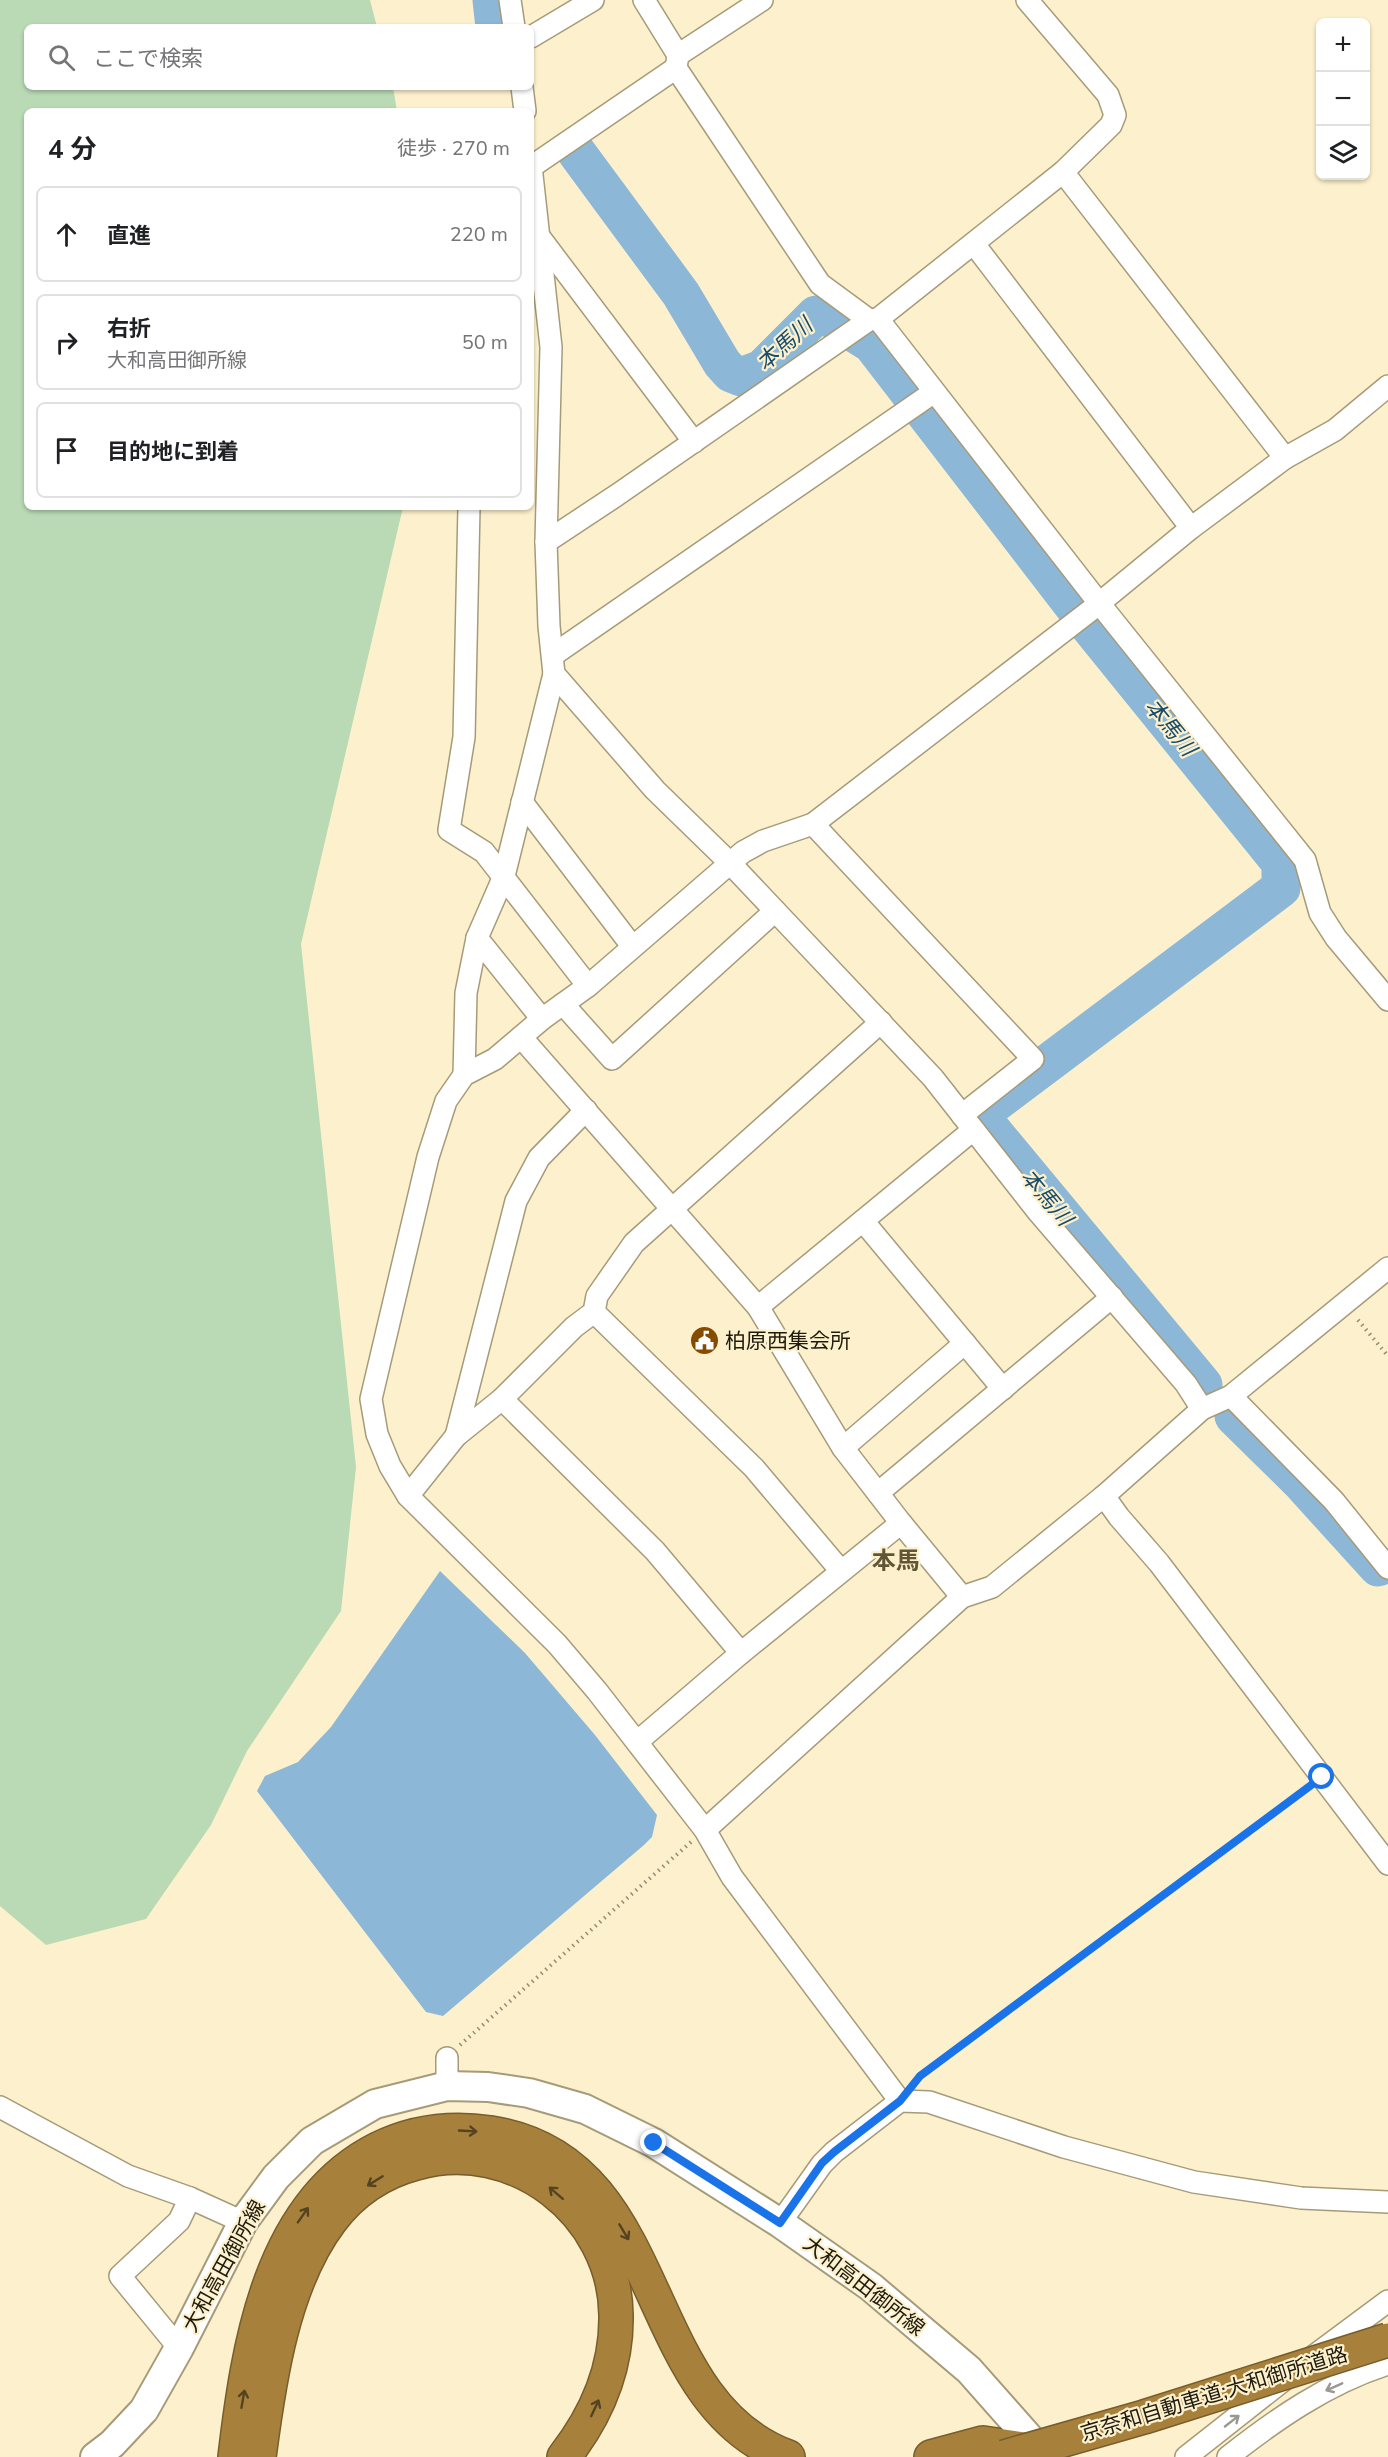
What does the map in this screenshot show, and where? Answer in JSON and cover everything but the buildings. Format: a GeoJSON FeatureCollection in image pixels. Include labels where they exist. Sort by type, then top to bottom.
{"type":"FeatureCollection","features":[{"type":"Feature","properties":{"kind":"highway"},"geometry":{"type":"LineString","coordinates":[[235,2457],[243,2397],[261,2313],[282,2251],[297,2224],[328,2183],[358,2158],[414,2134],[443,2130],[472,2130],[504,2135],[533,2145],[581,2177],[617,2220],[632,2246],[679,2350],[710,2400],[728,2420],[749,2437],[773,2452],[788,2457]]}},
{"type":"Feature","properties":{"kind":"highway"},"geometry":{"type":"LineString","coordinates":[[259,2457],[268,2398],[287,2313],[300,2276],[330,2221],[349,2200],[372,2182],[397,2168],[425,2160],[454,2156],[480,2158],[506,2164],[530,2174],[555,2190],[593,2234],[604,2257],[613,2284],[616,2314],[615,2344],[608,2376],[595,2409],[579,2438],[564,2457]]}},
{"type":"Feature","properties":{"kind":"highway","name":"京奈和自動車道;大和御所道路"},"geometry":{"type":"LineString","coordinates":[[931,2457],[1021,2453],[1388,2340]]}},
{"type":"Feature","properties":{"kind":"main road","name":"大和高田御所線"},"geometry":{"type":"LineString","coordinates":[[95,2457],[112,2444],[144,2410],[179,2348],[243,2222],[276,2177],[312,2141],[375,2104],[447,2072],[488,2086],[585,2109],[654,2143],[780,2223],[872,2287],[969,2370],[1021,2453]]}},
{"type":"Feature","properties":{"kind":"street"},"geometry":{"type":"LineString","coordinates":[[510,0],[514,24]]}},
{"type":"Feature","properties":{"kind":"street"},"geometry":{"type":"LineString","coordinates":[[534,35],[593,0]]}},
{"type":"Feature","properties":{"kind":"street"},"geometry":{"type":"LineString","coordinates":[[644,0],[677,62],[820,284],[869,322],[922,401],[1305,860],[1320,913],[1336,938],[1388,1000]]}},
{"type":"Feature","properties":{"kind":"street"},"geometry":{"type":"LineString","coordinates":[[534,165],[762,0]]}},
{"type":"Feature","properties":{"kind":"street"},"geometry":{"type":"LineString","coordinates":[[546,542],[869,322],[974,244],[1064,172],[1111,125],[1115,114],[1108,95],[1027,0]]}},
{"type":"Feature","properties":{"kind":"street"},"geometry":{"type":"LineString","coordinates":[[522,90],[525,108]]}},
{"type":"Feature","properties":{"kind":"street"},"geometry":{"type":"LineString","coordinates":[[1064,172],[1286,458]]}},
{"type":"Feature","properties":{"kind":"street"},"geometry":{"type":"LineString","coordinates":[[464,1075],[466,993],[477,938],[504,876],[553,665],[546,542],[551,347],[534,190]]}},
{"type":"Feature","properties":{"kind":"street"},"geometry":{"type":"LineString","coordinates":[[540,237],[694,442]]}},
{"type":"Feature","properties":{"kind":"street"},"geometry":{"type":"LineString","coordinates":[[974,244],[1191,528]]}},
{"type":"Feature","properties":{"kind":"street"},"geometry":{"type":"LineString","coordinates":[[534,384],[550,374]]}},
{"type":"Feature","properties":{"kind":"street"},"geometry":{"type":"LineString","coordinates":[[900,2101],[732,1877],[705,1830],[637,1742],[557,1644],[408,1496],[390,1466],[377,1434],[370,1399],[428,1157],[446,1101],[464,1075],[495,1059],[542,1019],[588,986],[743,852],[763,840],[813,824],[1095,607],[1191,528],[1286,458],[1335,430],[1388,386]]}},
{"type":"Feature","properties":{"kind":"street"},"geometry":{"type":"LineString","coordinates":[[553,665],[922,401]]}},
{"type":"Feature","properties":{"kind":"street"},"geometry":{"type":"LineString","coordinates":[[469,510],[464,737],[449,830],[484,852],[588,986]]}},
{"type":"Feature","properties":{"kind":"street"},"geometry":{"type":"LineString","coordinates":[[553,665],[656,790],[730,863],[933,1078],[967,1122],[1186,1384],[1217,1402],[1334,1501],[1388,1568]]}},
{"type":"Feature","properties":{"kind":"street"},"geometry":{"type":"LineString","coordinates":[[522,802],[632,946]]}},
{"type":"Feature","properties":{"kind":"street"},"geometry":{"type":"LineString","coordinates":[[758,1307],[862,1221],[1033,1059],[813,824]]}},
{"type":"Feature","properties":{"kind":"street"},"geometry":{"type":"LineString","coordinates":[[563,1004],[612,1059],[775,910]]}},
{"type":"Feature","properties":{"kind":"street"},"geometry":{"type":"LineString","coordinates":[[477,938],[542,1019]]}},
{"type":"Feature","properties":{"kind":"street"},"geometry":{"type":"LineString","coordinates":[[408,1496],[456,1436],[502,1399],[574,1327],[594,1312],[597,1296],[634,1243],[881,1022]]}},
{"type":"Feature","properties":{"kind":"street"},"geometry":{"type":"LineString","coordinates":[[521,1037],[758,1307],[843,1448],[962,1598]]}},
{"type":"Feature","properties":{"kind":"street"},"geometry":{"type":"LineString","coordinates":[[456,1436],[516,1202],[539,1158],[586,1110]]}},
{"type":"Feature","properties":{"kind":"street"},"geometry":{"type":"LineString","coordinates":[[862,1221],[1003,1389]]}},
{"type":"Feature","properties":{"kind":"street"},"geometry":{"type":"LineString","coordinates":[[705,1830],[962,1598],[992,1587],[1217,1402],[1388,1268]]}},
{"type":"Feature","properties":{"kind":"street"},"geometry":{"type":"LineString","coordinates":[[878,1493],[1112,1297]]}},
{"type":"Feature","properties":{"kind":"street"},"geometry":{"type":"LineString","coordinates":[[594,1312],[754,1468],[841,1571]]}},
{"type":"Feature","properties":{"kind":"street"},"geometry":{"type":"LineString","coordinates":[[843,1448],[965,1343]]}},
{"type":"Feature","properties":{"kind":"street"},"geometry":{"type":"LineString","coordinates":[[502,1399],[655,1551],[741,1653]]}},
{"type":"Feature","properties":{"kind":"street"},"geometry":{"type":"LineString","coordinates":[[1104,1496],[1159,1563],[1388,1864]]}},
{"type":"Feature","properties":{"kind":"street"},"geometry":{"type":"LineString","coordinates":[[637,1742],[741,1653],[901,1523]]}},
{"type":"Feature","properties":{"kind":"street"},"geometry":{"type":"LineString","coordinates":[[780,2223],[822,2163],[900,2101],[929,2102],[1064,2147],[1194,2182],[1300,2199],[1388,2202]]}},
{"type":"Feature","properties":{"kind":"street"},"geometry":{"type":"LineString","coordinates":[[0,2107],[128,2176],[190,2198],[243,2222]]}},
{"type":"Feature","properties":{"kind":"street"},"geometry":{"type":"LineString","coordinates":[[179,2348],[120,2276],[179,2221],[190,2198]]}},
{"type":"Feature","properties":{"kind":"street"},"geometry":{"type":"LineString","coordinates":[[1186,2457],[1349,2328],[1388,2301]]}},
{"type":"Feature","properties":{"kind":"street"},"geometry":{"type":"LineString","coordinates":[[1228,2457],[1273,2421],[1314,2397],[1388,2364]]}},
{"type":"Feature","properties":{"kind":"path"},"geometry":{"type":"LineString","coordinates":[[1344,1303],[1388,1356]]}},
{"type":"Feature","properties":{"kind":"path"},"geometry":{"type":"LineString","coordinates":[[900,2101],[920,2076],[1322,1777]]}},
{"type":"Feature","properties":{"kind":"path"},"geometry":{"type":"LineString","coordinates":[[447,2072],[705,1830]]}},
{"type":"Feature","properties":{"kind":"green space"},"geometry":{"type":"Polygon","coordinates":[[[0,0],[370,0],[376,24],[24,24],[24,90],[394,90],[396,108],[24,108],[24,510],[402,510],[301,944],[356,1467],[341,1611],[247,1751],[211,1825],[146,1919],[46,1945],[0,1906],[0,0]]]}},
{"type":"Feature","properties":{"kind":"water"},"geometry":{"type":"Polygon","coordinates":[[[440,1571],[525,1653],[595,1735],[657,1815],[652,1837],[644,1845],[443,2016],[426,2012],[257,1791],[265,1776],[298,1762],[331,1727],[440,1571]]]}},
{"type":"Feature","properties":{"kind":"waterway","name":"本馬川"},"geometry":{"type":"LineString","coordinates":[[492,0],[495,24]]}},
{"type":"Feature","properties":{"kind":"waterway","name":"本馬川"},"geometry":{"type":"LineString","coordinates":[[577,153],[681,294],[722,363],[731,373],[741,377],[762,369],[816,315],[824,314],[872,344],[1090,627],[1281,863],[1281,888],[979,1115],[1203,1385]]}},
{"type":"Feature","properties":{"kind":"waterway","name":"本馬川"},"geometry":{"type":"LineString","coordinates":[[1234,1416],[1300,1481],[1378,1567]]}},
{"type":"Feature","properties":{"kind":"place","name":"柏原西集会所"},"geometry":{"type":"Point","coordinates":[704,1341]}},
{"type":"Feature","properties":{"kind":"district","name":"本馬"},"geometry":{"type":"Point","coordinates":[896,1561]}},
{"type":"Feature","properties":{"kind":"route"},"geometry":{"type":"LineString","coordinates":[[654,2143],[780,2223],[822,2163],[900,2101],[920,2076],[1322,1777]]}}]}
